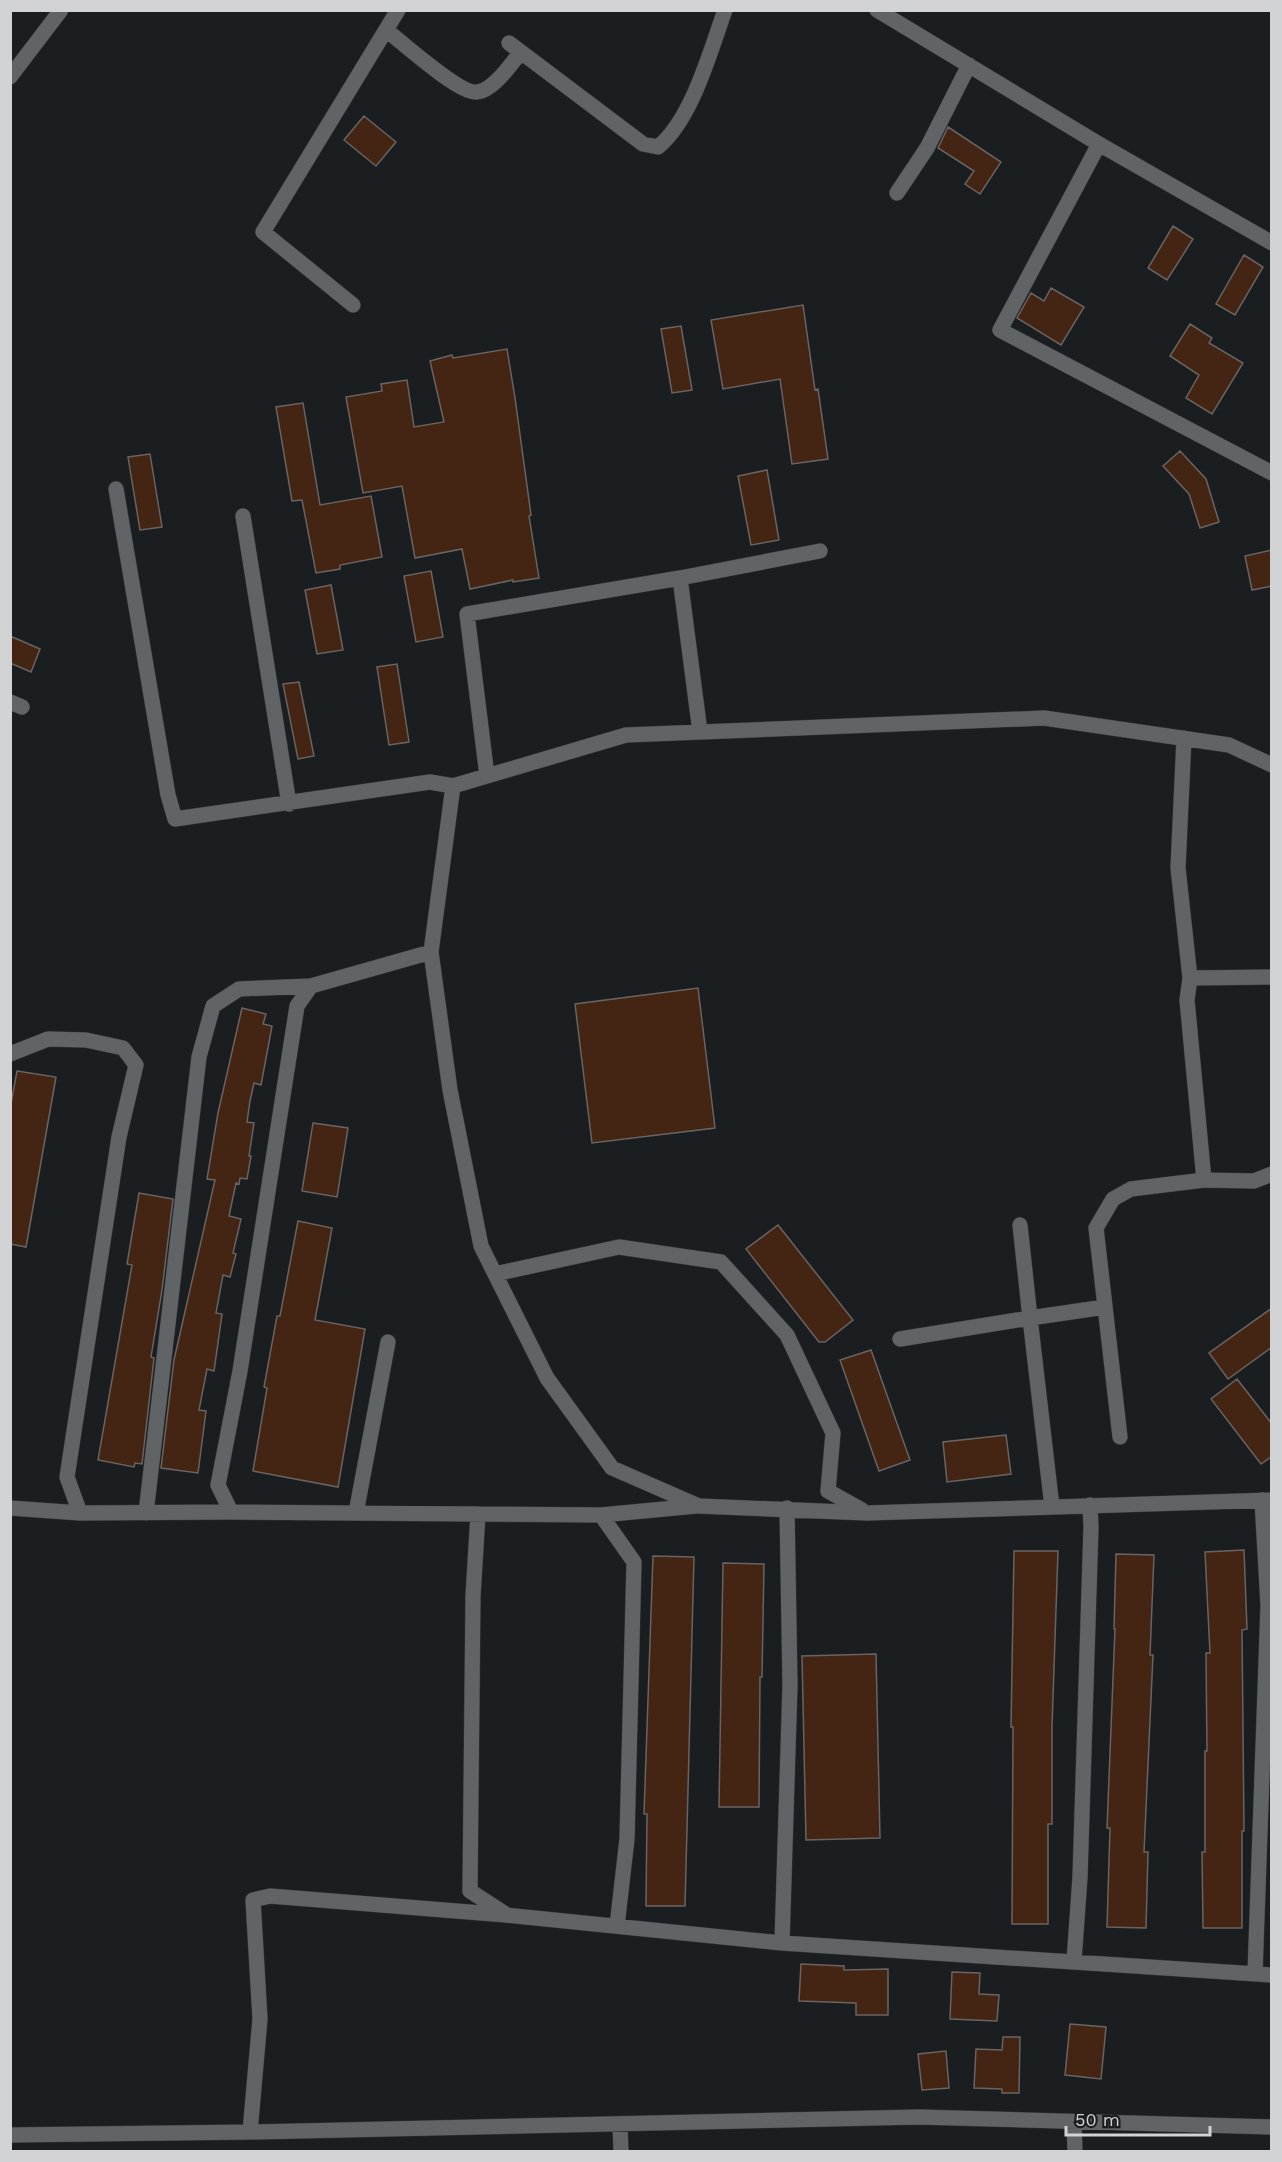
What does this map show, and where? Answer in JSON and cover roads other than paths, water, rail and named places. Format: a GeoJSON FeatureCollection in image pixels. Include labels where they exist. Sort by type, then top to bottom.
{"type":"FeatureCollection","features":[{"type":"Feature","properties":{"kind":"street"},"geometry":{"type":"LineString","coordinates":[[10,77],[61,10]]}},
{"type":"Feature","properties":{"kind":"street"},"geometry":{"type":"LineString","coordinates":[[353,305],[263,232],[398,10]]}},
{"type":"Feature","properties":{"kind":"street"},"geometry":{"type":"LineString","coordinates":[[386,30],[461,89],[477,93],[494,84],[515,48],[643,144],[658,147],[669,138],[685,113],[725,10]]}},
{"type":"Feature","properties":{"kind":"street"},"geometry":{"type":"LineString","coordinates":[[877,10],[1099,144],[1272,243]]}},
{"type":"Feature","properties":{"kind":"street"},"geometry":{"type":"LineString","coordinates":[[897,193],[927,148],[969,65]]}},
{"type":"Feature","properties":{"kind":"street"},"geometry":{"type":"LineString","coordinates":[[1099,144],[1000,330],[1272,473]]}},
{"type":"Feature","properties":{"kind":"street"},"geometry":{"type":"LineString","coordinates":[[116,489],[168,795],[175,819],[430,782],[453,786],[627,735],[1044,718],[1229,745],[1272,765]]}},
{"type":"Feature","properties":{"kind":"street"},"geometry":{"type":"LineString","coordinates":[[243,516],[289,804]]}},
{"type":"Feature","properties":{"kind":"street"},"geometry":{"type":"LineString","coordinates":[[488,776],[467,614],[680,578],[820,551]]}},
{"type":"Feature","properties":{"kind":"street"},"geometry":{"type":"LineString","coordinates":[[680,578],[700,732]]}},
{"type":"Feature","properties":{"kind":"street"},"geometry":{"type":"LineString","coordinates":[[1184,738],[1178,868],[1191,978],[1187,1000],[1204,1180]]}},
{"type":"Feature","properties":{"kind":"street"},"geometry":{"type":"LineString","coordinates":[[453,786],[431,952],[450,1090],[481,1246],[548,1378],[612,1468],[699,1506]]}},
{"type":"Feature","properties":{"kind":"street"},"geometry":{"type":"LineString","coordinates":[[146,1513],[199,1057],[213,1006],[240,989],[311,986],[431,952]]}},
{"type":"Feature","properties":{"kind":"street"},"geometry":{"type":"LineString","coordinates":[[1191,978],[1272,977]]}},
{"type":"Feature","properties":{"kind":"street"},"geometry":{"type":"LineString","coordinates":[[231,1512],[218,1485],[240,1371],[297,1006],[311,986]]}},
{"type":"Feature","properties":{"kind":"street"},"geometry":{"type":"LineString","coordinates":[[10,1054],[48,1039],[86,1040],[123,1048],[136,1065],[119,1137],[67,1477],[80,1513]]}},
{"type":"Feature","properties":{"kind":"street"},"geometry":{"type":"LineString","coordinates":[[1120,1437],[1096,1227],[1113,1199],[1131,1189],[1204,1180],[1254,1181],[1272,1174]]}},
{"type":"Feature","properties":{"kind":"street"},"geometry":{"type":"LineString","coordinates":[[1020,1225],[1052,1507]]}},
{"type":"Feature","properties":{"kind":"street"},"geometry":{"type":"LineString","coordinates":[[495,1274],[619,1247],[721,1262],[787,1335],[819,1403],[832,1433],[828,1491],[867,1513]]}},
{"type":"Feature","properties":{"kind":"street"},"geometry":{"type":"LineString","coordinates":[[900,1339],[1105,1307]]}},
{"type":"Feature","properties":{"kind":"street"},"geometry":{"type":"LineString","coordinates":[[356,1513],[388,1342]]}},
{"type":"Feature","properties":{"kind":"street"},"geometry":{"type":"LineString","coordinates":[[10,1508],[80,1513],[602,1515],[699,1506],[867,1513],[1267,1500],[1268,1605],[1254,1974]]}},
{"type":"Feature","properties":{"kind":"street"},"geometry":{"type":"LineString","coordinates":[[1074,1961],[1081,1865],[1091,1539],[1090,1505]]}},
{"type":"Feature","properties":{"kind":"street"},"geometry":{"type":"LineString","coordinates":[[782,1943],[790,1686],[787,1508]]}},
{"type":"Feature","properties":{"kind":"street"},"geometry":{"type":"LineString","coordinates":[[478,1514],[473,1596],[470,1891],[506,1915]]}},
{"type":"Feature","properties":{"kind":"street"},"geometry":{"type":"LineString","coordinates":[[602,1515],[634,1562],[627,1839],[617,1926]]}},
{"type":"Feature","properties":{"kind":"street"},"geometry":{"type":"LineString","coordinates":[[250,2132],[260,2019],[253,1900],[270,1896],[506,1915],[782,1943],[1272,1975]]}},
{"type":"Feature","properties":{"kind":"street"},"geometry":{"type":"LineString","coordinates":[[10,2135],[919,2117],[1272,2127]]}},
{"type":"Feature","properties":{"kind":"street"},"geometry":{"type":"LineString","coordinates":[[1074,2122],[1075,2151]]}},
{"type":"Feature","properties":{"kind":"street"},"geometry":{"type":"LineString","coordinates":[[620,2124],[621,2151]]}}]}
